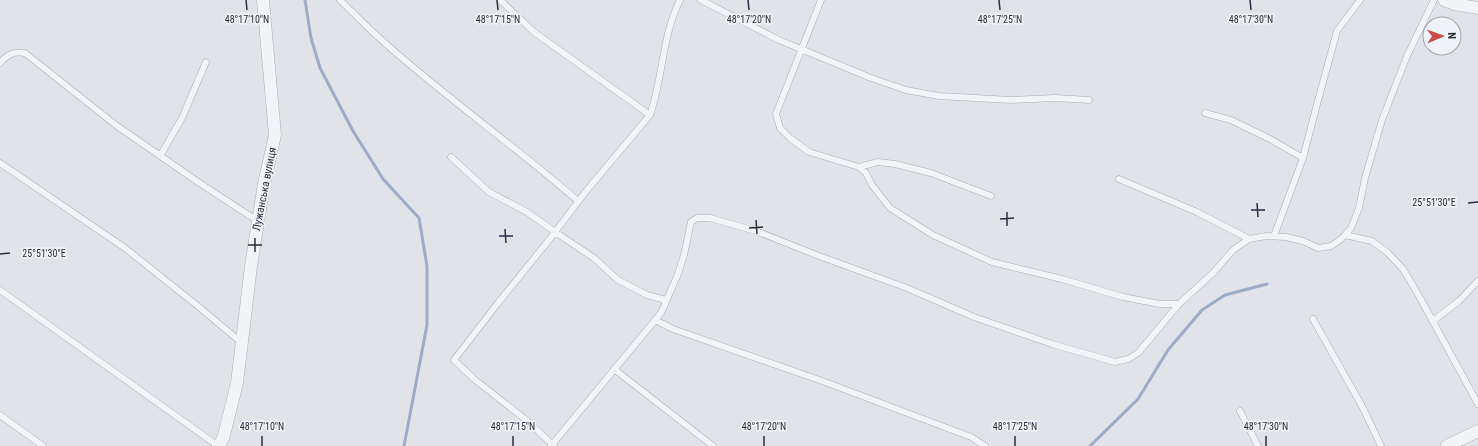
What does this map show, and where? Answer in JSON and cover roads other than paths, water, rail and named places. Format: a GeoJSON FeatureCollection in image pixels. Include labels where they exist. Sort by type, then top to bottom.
{"type":"FeatureCollection","features":[{"type":"Feature","properties":{"kind":"street","name":"Лужанська вулиця"},"geometry":{"type":"LineString","coordinates":[[218,446],[223,439],[237,383],[250,266],[264,184],[275,135],[263,0]]}},
{"type":"Feature","properties":{"kind":"street"},"geometry":{"type":"LineString","coordinates":[[1444,0],[1454,4],[1478,8]]}},
{"type":"Feature","properties":{"kind":"street"},"geometry":{"type":"LineString","coordinates":[[1447,446],[1478,431]]}},
{"type":"Feature","properties":{"kind":"lane"},"geometry":{"type":"LineString","coordinates":[[340,0],[386,44],[542,170],[578,201]]}},
{"type":"Feature","properties":{"kind":"lane"},"geometry":{"type":"LineString","coordinates":[[500,0],[534,32],[650,115]]}},
{"type":"Feature","properties":{"kind":"lane"},"geometry":{"type":"LineString","coordinates":[[680,0],[673,14],[655,101],[650,115],[578,201],[556,232],[454,360],[474,379],[525,419],[552,446],[661,313],[684,255],[691,222],[697,218],[710,218],[756,232],[907,288],[974,317],[1052,344],[1115,362],[1128,360],[1138,353],[1179,304],[1214,272],[1233,250],[1249,239],[1266,236],[1286,237],[1303,241],[1318,248],[1331,246],[1340,240],[1351,228],[1359,208],[1370,159],[1388,106],[1407,56],[1434,0]]}},
{"type":"Feature","properties":{"kind":"lane"},"geometry":{"type":"LineString","coordinates":[[701,0],[801,50],[906,90],[939,96],[1011,100],[1054,98],[1089,100]]}},
{"type":"Feature","properties":{"kind":"lane"},"geometry":{"type":"LineString","coordinates":[[821,0],[776,114],[780,128],[790,138],[809,152],[859,167],[866,173],[872,185],[890,208],[933,235],[992,262],[1062,279],[1123,297],[1160,304],[1179,304]]}},
{"type":"Feature","properties":{"kind":"lane"},"geometry":{"type":"LineString","coordinates":[[1274,236],[1303,158],[1337,31],[1360,0]]}},
{"type":"Feature","properties":{"kind":"lane"},"geometry":{"type":"LineString","coordinates":[[0,63],[7,56],[16,52],[24,53],[117,126],[258,221]]}},
{"type":"Feature","properties":{"kind":"lane"},"geometry":{"type":"LineString","coordinates":[[160,156],[182,118],[206,62]]}},
{"type":"Feature","properties":{"kind":"lane"},"geometry":{"type":"LineString","coordinates":[[1205,113],[1231,120],[1270,139],[1303,158]]}},
{"type":"Feature","properties":{"kind":"lane"},"geometry":{"type":"LineString","coordinates":[[451,157],[489,192],[527,212],[594,258],[618,280],[647,295],[666,300]]}},
{"type":"Feature","properties":{"kind":"lane"},"geometry":{"type":"LineString","coordinates":[[859,167],[878,162],[895,164],[931,173],[991,196]]}},
{"type":"Feature","properties":{"kind":"lane"},"geometry":{"type":"LineString","coordinates":[[0,163],[125,248],[242,343]]}},
{"type":"Feature","properties":{"kind":"lane"},"geometry":{"type":"LineString","coordinates":[[1119,179],[1197,212],[1249,239]]}},
{"type":"Feature","properties":{"kind":"lane"},"geometry":{"type":"LineString","coordinates":[[1345,235],[1372,241],[1387,252],[1403,269],[1478,404]]}},
{"type":"Feature","properties":{"kind":"lane"},"geometry":{"type":"LineString","coordinates":[[1433,321],[1459,301],[1478,281]]}},
{"type":"Feature","properties":{"kind":"lane"},"geometry":{"type":"LineString","coordinates":[[0,290],[218,446]]}},
{"type":"Feature","properties":{"kind":"lane"},"geometry":{"type":"LineString","coordinates":[[1313,319],[1363,408],[1381,446]]}},
{"type":"Feature","properties":{"kind":"lane"},"geometry":{"type":"LineString","coordinates":[[655,320],[673,329],[832,384],[972,438],[986,446]]}},
{"type":"Feature","properties":{"kind":"lane"},"geometry":{"type":"LineString","coordinates":[[614,369],[713,446]]}},
{"type":"Feature","properties":{"kind":"lane"},"geometry":{"type":"LineString","coordinates":[[1240,411],[1258,446]]}},
{"type":"Feature","properties":{"kind":"lane"},"geometry":{"type":"LineString","coordinates":[[0,415],[43,446]]}},
{"type":"Feature","properties":{"kind":"waterway"},"geometry":{"type":"LineString","coordinates":[[305,0],[311,38],[320,68],[353,131],[383,179],[419,218],[427,266],[427,325],[404,446]]}},
{"type":"Feature","properties":{"kind":"waterway"},"geometry":{"type":"LineString","coordinates":[[1090,446],[1138,399],[1168,350],[1202,310],[1225,295],[1267,284]]}}]}
